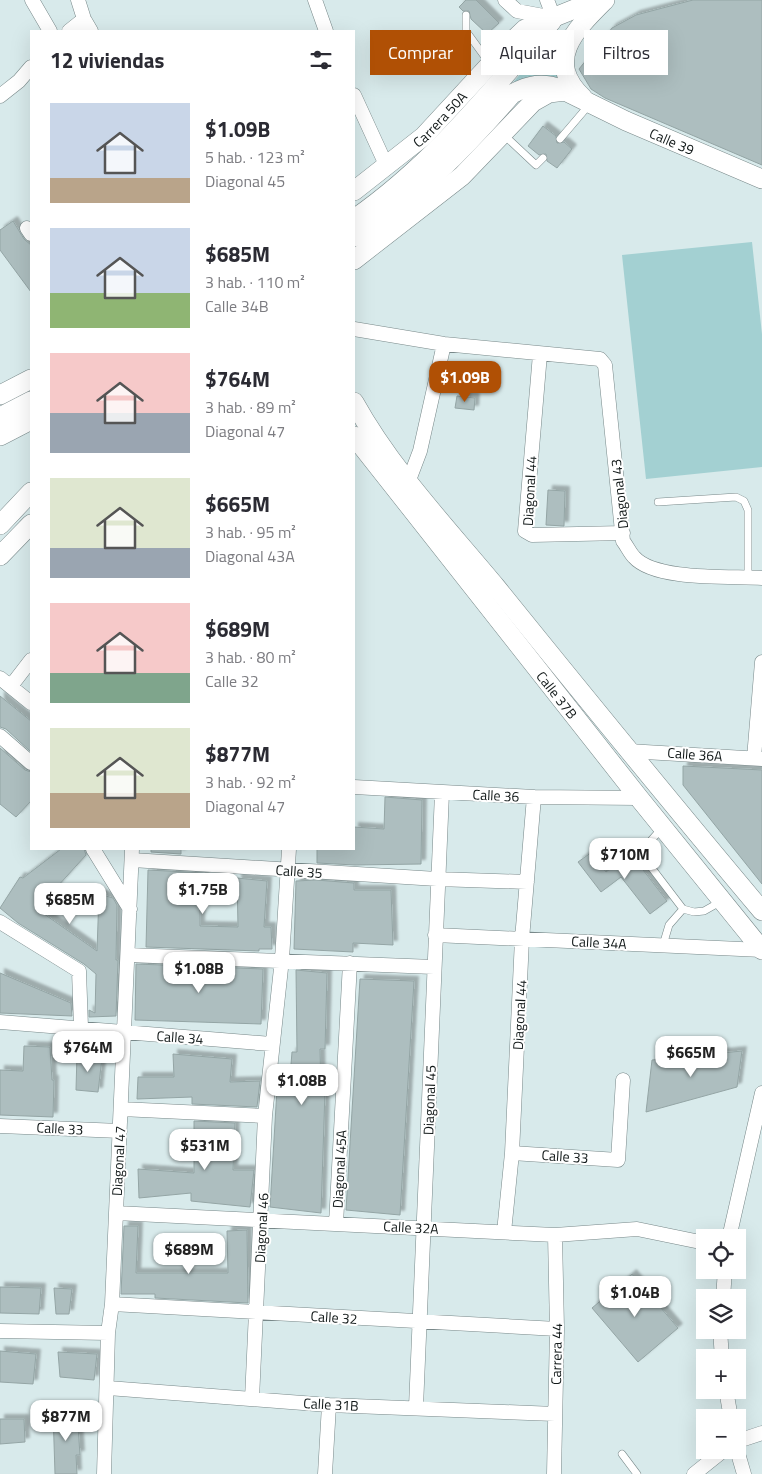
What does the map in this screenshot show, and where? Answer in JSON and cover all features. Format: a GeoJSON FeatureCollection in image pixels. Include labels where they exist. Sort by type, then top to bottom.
{"type":"FeatureCollection","features":[{"type":"Feature","properties":{"kind":"main road","name":"Carrera 50A"},"geometry":{"type":"LineString","coordinates":[[524,30],[597,0]]}},
{"type":"Feature","properties":{"kind":"main road","name":"Calle 39"},"geometry":{"type":"LineString","coordinates":[[588,101],[569,82],[564,61],[567,45],[579,26],[605,0]]}},
{"type":"Feature","properties":{"kind":"main road"},"geometry":{"type":"LineString","coordinates":[[355,237],[398,206],[446,165],[554,18]]}},
{"type":"Feature","properties":{"kind":"main road","name":"Carrera 50A"},"geometry":{"type":"LineString","coordinates":[[355,190],[424,136],[481,74]]}},
{"type":"Feature","properties":{"kind":"main road","name":"Calle 39"},"geometry":{"type":"LineString","coordinates":[[478,119],[512,94],[525,87],[540,84],[565,91],[626,121],[762,179]]}},
{"type":"Feature","properties":{"kind":"main road"},"geometry":{"type":"LineString","coordinates":[[355,259],[462,176],[533,102],[549,93],[565,91]]}},
{"type":"Feature","properties":{"kind":"main road"},"geometry":{"type":"LineString","coordinates":[[355,218],[394,190],[434,153],[478,119]]}},
{"type":"Feature","properties":{"kind":"main road"},"geometry":{"type":"LineString","coordinates":[[0,395],[30,380]]}},
{"type":"Feature","properties":{"kind":"main road","name":"Calle 37B"},"geometry":{"type":"LineString","coordinates":[[355,404],[365,423],[408,480],[628,750],[762,910]]}},
{"type":"Feature","properties":{"kind":"main road"},"geometry":{"type":"LineString","coordinates":[[0,417],[28,412]]}},
{"type":"Feature","properties":{"kind":"main road"},"geometry":{"type":"LineString","coordinates":[[0,436],[28,412]]}},
{"type":"Feature","properties":{"kind":"main road","name":"Calle 37B"},"geometry":{"type":"LineString","coordinates":[[355,437],[662,827],[762,950]]}},
{"type":"Feature","properties":{"kind":"main road"},"geometry":{"type":"LineString","coordinates":[[0,525],[30,493]]}},
{"type":"Feature","properties":{"kind":"main road"},"geometry":{"type":"LineString","coordinates":[[0,556],[29,531]]}},
{"type":"Feature","properties":{"kind":"street"},"geometry":{"type":"LineString","coordinates":[[32,0],[49,30]]}},
{"type":"Feature","properties":{"kind":"street"},"geometry":{"type":"LineString","coordinates":[[78,0],[84,19],[90,30]]}},
{"type":"Feature","properties":{"kind":"street"},"geometry":{"type":"LineString","coordinates":[[315,0],[326,30]]}},
{"type":"Feature","properties":{"kind":"street"},"geometry":{"type":"LineString","coordinates":[[505,0],[517,11],[554,18]]}},
{"type":"Feature","properties":{"kind":"street"},"geometry":{"type":"LineString","coordinates":[[547,0],[554,18]]}},
{"type":"Feature","properties":{"kind":"street"},"geometry":{"type":"LineString","coordinates":[[70,30],[84,19]]}},
{"type":"Feature","properties":{"kind":"street"},"geometry":{"type":"LineString","coordinates":[[0,96],[19,81],[30,68]]}},
{"type":"Feature","properties":{"kind":"street"},"geometry":{"type":"LineString","coordinates":[[355,97],[387,167]]}},
{"type":"Feature","properties":{"kind":"street"},"geometry":{"type":"LineString","coordinates":[[355,329],[444,344],[540,354]]}},
{"type":"Feature","properties":{"kind":"street"},"geometry":{"type":"LineString","coordinates":[[408,480],[420,452],[444,344]]}},
{"type":"Feature","properties":{"kind":"street","name":"Diagonal 44"},"geometry":{"type":"LineString","coordinates":[[540,354],[525,531],[532,535],[623,533]]}},
{"type":"Feature","properties":{"kind":"street","name":"Diagonal 43"},"geometry":{"type":"LineString","coordinates":[[540,354],[592,357],[600,359],[605,365],[623,541],[635,558],[671,574],[762,578]]}},
{"type":"Feature","properties":{"kind":"street"},"geometry":{"type":"LineString","coordinates":[[30,661],[5,682],[30,702]]}},
{"type":"Feature","properties":{"kind":"street"},"geometry":{"type":"LineString","coordinates":[[758,758],[762,662]]}},
{"type":"Feature","properties":{"kind":"street"},"geometry":{"type":"LineString","coordinates":[[0,736],[30,762]]}},
{"type":"Feature","properties":{"kind":"street","name":"Calle 36A"},"geometry":{"type":"LineString","coordinates":[[628,750],[758,758]]}},
{"type":"Feature","properties":{"kind":"street","name":"Calle 36"},"geometry":{"type":"LineString","coordinates":[[355,787],[534,797],[639,798]]}},
{"type":"Feature","properties":{"kind":"street","name":"Diagonal 45"},"geometry":{"type":"LineString","coordinates":[[416,1407],[442,793]]}},
{"type":"Feature","properties":{"kind":"street","name":"Diagonal 44"},"geometry":{"type":"LineString","coordinates":[[504,1232],[512,1153],[522,939],[534,797]]}},
{"type":"Feature","properties":{"kind":"street"},"geometry":{"type":"LineString","coordinates":[[94,850],[130,909]]}},
{"type":"Feature","properties":{"kind":"street","name":"Diagonal 46"},"geometry":{"type":"LineString","coordinates":[[252,1399],[265,1116],[271,1044],[282,959],[289,850]]}},
{"type":"Feature","properties":{"kind":"street","name":"Calle 35"},"geometry":{"type":"LineString","coordinates":[[132,854],[288,870],[437,879],[527,882]]}},
{"type":"Feature","properties":{"kind":"street","name":"Diagonal 47"},"geometry":{"type":"LineString","coordinates":[[104,1474],[108,1388],[108,1333],[112,1304],[132,854]]}},
{"type":"Feature","properties":{"kind":"street"},"geometry":{"type":"LineString","coordinates":[[0,922],[79,971],[81,1027]]}},
{"type":"Feature","properties":{"kind":"street","name":"Calle 34A"},"geometry":{"type":"LineString","coordinates":[[435,935],[762,950]]}},
{"type":"Feature","properties":{"kind":"street"},"geometry":{"type":"LineString","coordinates":[[128,955],[282,959],[434,967]]}},
{"type":"Feature","properties":{"kind":"street","name":"Diagonal 45A"},"geometry":{"type":"LineString","coordinates":[[336,1224],[350,963]]}},
{"type":"Feature","properties":{"kind":"street","name":"Calle 34"},"geometry":{"type":"LineString","coordinates":[[0,1022],[81,1027],[124,1033],[271,1044]]}},
{"type":"Feature","properties":{"kind":"street","name":"Calle 33"},"geometry":{"type":"LineString","coordinates":[[512,1153],[618,1160],[623,1080]]}},
{"type":"Feature","properties":{"kind":"street"},"geometry":{"type":"LineString","coordinates":[[731,1229],[762,1093]]}},
{"type":"Feature","properties":{"kind":"street"},"geometry":{"type":"LineString","coordinates":[[120,1109],[265,1116]]}},
{"type":"Feature","properties":{"kind":"street","name":"Calle 33"},"geometry":{"type":"LineString","coordinates":[[0,1126],[120,1131]]}},
{"type":"Feature","properties":{"kind":"street","name":"Calle 32A"},"geometry":{"type":"LineString","coordinates":[[116,1213],[555,1235],[637,1229],[696,1241]]}},
{"type":"Feature","properties":{"kind":"street","name":"Carrera 44"},"geometry":{"type":"LineString","coordinates":[[554,1474],[557,1329],[555,1235]]}},
{"type":"Feature","properties":{"kind":"street","name":"Calle 32"},"geometry":{"type":"LineString","coordinates":[[112,1304],[557,1329]]}},
{"type":"Feature","properties":{"kind":"street"},"geometry":{"type":"LineString","coordinates":[[0,1331],[108,1333]]}},
{"type":"Feature","properties":{"kind":"street","name":"Calle 31B"},"geometry":{"type":"LineString","coordinates":[[108,1388],[329,1405],[555,1414]]}},
{"type":"Feature","properties":{"kind":"street"},"geometry":{"type":"LineString","coordinates":[[325,1474],[329,1405]]}},
{"type":"Feature","properties":{"kind":"street"},"geometry":{"type":"LineString","coordinates":[[746,1438],[762,1433]]}},
{"type":"Feature","properties":{"kind":"street"},"geometry":{"type":"LineString","coordinates":[[694,1474],[713,1459]]}},
{"type":"Feature","properties":{"kind":"street"},"geometry":{"type":"LineString","coordinates":[[740,1459],[744,1474]]}},
{"type":"Feature","properties":{"kind":"lane"},"geometry":{"type":"LineString","coordinates":[[466,14],[466,31],[481,52]]}},
{"type":"Feature","properties":{"kind":"lane"},"geometry":{"type":"LineString","coordinates":[[560,139],[588,101]]}},
{"type":"Feature","properties":{"kind":"lane"},"geometry":{"type":"LineString","coordinates":[[503,134],[536,165],[543,158]]}},
{"type":"Feature","properties":{"kind":"lane"},"geometry":{"type":"LineString","coordinates":[[658,502],[736,498],[744,501],[748,510],[748,577]]}},
{"type":"Feature","properties":{"kind":"lane"},"geometry":{"type":"LineString","coordinates":[[662,827],[647,845],[646,857],[651,868],[683,909],[694,912],[704,911],[722,901]]}},
{"type":"Feature","properties":{"kind":"lane"},"geometry":{"type":"LineString","coordinates":[[663,945],[669,925],[683,909]]}},
{"type":"Feature","properties":{"kind":"lane"},"geometry":{"type":"LineString","coordinates":[[622,1454],[637,1474]]}},
{"type":"Feature","properties":{"kind":"shaded area"},"geometry":{"type":"Polygon","coordinates":[[[519,75],[559,75],[562,80],[511,85],[519,75]]]}},
{"type":"Feature","properties":{"kind":"shaded area"},"geometry":{"type":"Polygon","coordinates":[[[752,242],[762,334],[762,467],[646,479],[622,255],[752,242]]]}},
{"type":"Feature","properties":{"kind":"building"},"geometry":{"type":"Polygon","coordinates":[[[466,0],[476,0],[499,23],[491,30],[483,30],[471,19],[469,11],[463,11],[459,7],[466,0]]]}},
{"type":"Feature","properties":{"kind":"building"},"geometry":{"type":"Polygon","coordinates":[[[693,0],[762,0],[762,165],[605,98],[591,89],[579,69],[584,63],[584,75],[668,75],[668,30],[610,30],[636,15],[693,0]]]}},
{"type":"Feature","properties":{"kind":"building"},"geometry":{"type":"Polygon","coordinates":[[[543,126],[556,136],[557,143],[564,142],[572,149],[557,168],[547,161],[546,154],[539,155],[528,146],[543,126]]]}},
{"type":"Feature","properties":{"kind":"building"},"geometry":{"type":"Polygon","coordinates":[[[13,221],[24,239],[30,244],[30,291],[0,250],[0,230],[13,221]]]}},
{"type":"Feature","properties":{"kind":"building"},"geometry":{"type":"Polygon","coordinates":[[[457,396],[475,398],[474,410],[455,408],[457,396]]]}},
{"type":"Feature","properties":{"kind":"building"},"geometry":{"type":"Polygon","coordinates":[[[548,490],[565,491],[564,526],[546,525],[548,490]]]}},
{"type":"Feature","properties":{"kind":"building"},"geometry":{"type":"Polygon","coordinates":[[[0,696],[30,720],[30,751],[6,729],[0,727],[0,696]]]}},
{"type":"Feature","properties":{"kind":"building"},"geometry":{"type":"Polygon","coordinates":[[[0,748],[25,770],[30,772],[30,802],[16,817],[0,804],[0,748]]]}},
{"type":"Feature","properties":{"kind":"building"},"geometry":{"type":"Polygon","coordinates":[[[683,766],[762,770],[762,884],[683,785],[683,766]]]}},
{"type":"Feature","properties":{"kind":"building"},"geometry":{"type":"Polygon","coordinates":[[[385,797],[422,800],[421,864],[355,865],[317,863],[317,850],[355,850],[355,827],[384,829],[385,797]]]}},
{"type":"Feature","properties":{"kind":"building"},"geometry":{"type":"Polygon","coordinates":[[[60,850],[84,850],[86,855],[37,909],[97,951],[99,894],[113,898],[117,905],[116,1016],[89,1017],[89,1010],[95,1013],[96,974],[84,964],[18,923],[0,908],[20,877],[23,878],[60,850]]]}},
{"type":"Feature","properties":{"kind":"building"},"geometry":{"type":"Polygon","coordinates":[[[151,850],[181,850],[181,854],[151,852],[151,850]]]}},
{"type":"Feature","properties":{"kind":"building"},"geometry":{"type":"Polygon","coordinates":[[[592,852],[606,872],[630,853],[667,901],[650,914],[621,877],[601,892],[578,862],[592,852]]]}},
{"type":"Feature","properties":{"kind":"building"},"geometry":{"type":"Polygon","coordinates":[[[148,870],[205,873],[203,897],[200,897],[200,926],[238,927],[237,878],[267,881],[264,927],[271,927],[272,949],[259,949],[259,951],[146,947],[148,870]]]}},
{"type":"Feature","properties":{"kind":"building"},"geometry":{"type":"Polygon","coordinates":[[[316,880],[354,883],[354,890],[391,890],[393,945],[353,943],[353,952],[294,949],[296,881],[316,880]]]}},
{"type":"Feature","properties":{"kind":"building"},"geometry":{"type":"Polygon","coordinates":[[[136,964],[263,969],[261,1024],[135,1020],[136,964]]]}},
{"type":"Feature","properties":{"kind":"building"},"geometry":{"type":"Polygon","coordinates":[[[296,970],[327,973],[325,1049],[320,1049],[321,1091],[325,1091],[321,1213],[270,1207],[277,1089],[289,1089],[292,1052],[297,1052],[296,970]]]}},
{"type":"Feature","properties":{"kind":"building"},"geometry":{"type":"Polygon","coordinates":[[[0,973],[71,1003],[72,1016],[0,1013],[0,973]]]}},
{"type":"Feature","properties":{"kind":"building"},"geometry":{"type":"Polygon","coordinates":[[[360,979],[414,981],[400,1215],[346,1210],[360,979]]]}},
{"type":"Feature","properties":{"kind":"building"},"geometry":{"type":"Polygon","coordinates":[[[24,1046],[50,1047],[52,1080],[54,1080],[53,1117],[0,1115],[0,1070],[23,1071],[24,1046]]]}},
{"type":"Feature","properties":{"kind":"building"},"geometry":{"type":"Polygon","coordinates":[[[742,1051],[737,1087],[646,1112],[652,1060],[742,1051]]]}},
{"type":"Feature","properties":{"kind":"building"},"geometry":{"type":"Polygon","coordinates":[[[77,1053],[102,1058],[98,1092],[76,1090],[77,1053]]]}},
{"type":"Feature","properties":{"kind":"building"},"geometry":{"type":"Polygon","coordinates":[[[173,1054],[232,1059],[230,1082],[260,1081],[257,1107],[192,1104],[192,1097],[137,1099],[138,1077],[174,1077],[173,1054]]]}},
{"type":"Feature","properties":{"kind":"building"},"geometry":{"type":"Polygon","coordinates":[[[194,1121],[235,1123],[233,1170],[254,1170],[250,1207],[191,1201],[191,1193],[139,1198],[138,1169],[194,1173],[194,1121]]]}},
{"type":"Feature","properties":{"kind":"building"},"geometry":{"type":"Polygon","coordinates":[[[124,1226],[138,1226],[136,1273],[228,1273],[227,1231],[247,1230],[248,1303],[155,1298],[155,1294],[121,1294],[124,1226]]]}},
{"type":"Feature","properties":{"kind":"building"},"geometry":{"type":"Polygon","coordinates":[[[632,1274],[678,1328],[638,1362],[592,1308],[632,1274]]]}},
{"type":"Feature","properties":{"kind":"building"},"geometry":{"type":"Polygon","coordinates":[[[0,1287],[41,1288],[39,1314],[0,1313],[0,1287]]]}},
{"type":"Feature","properties":{"kind":"building"},"geometry":{"type":"Polygon","coordinates":[[[54,1288],[72,1289],[69,1314],[56,1314],[54,1288]]]}},
{"type":"Feature","properties":{"kind":"building"},"geometry":{"type":"Polygon","coordinates":[[[0,1351],[36,1354],[33,1384],[0,1382],[0,1351]]]}},
{"type":"Feature","properties":{"kind":"building"},"geometry":{"type":"Polygon","coordinates":[[[58,1352],[97,1354],[94,1380],[60,1377],[58,1352]]]}},
{"type":"Feature","properties":{"kind":"building"},"geometry":{"type":"Polygon","coordinates":[[[53,1411],[77,1412],[80,1455],[76,1455],[77,1474],[55,1474],[53,1411]]]}},
{"type":"Feature","properties":{"kind":"building"},"geometry":{"type":"Polygon","coordinates":[[[0,1419],[24,1419],[25,1442],[0,1444],[0,1419]]]}}]}
